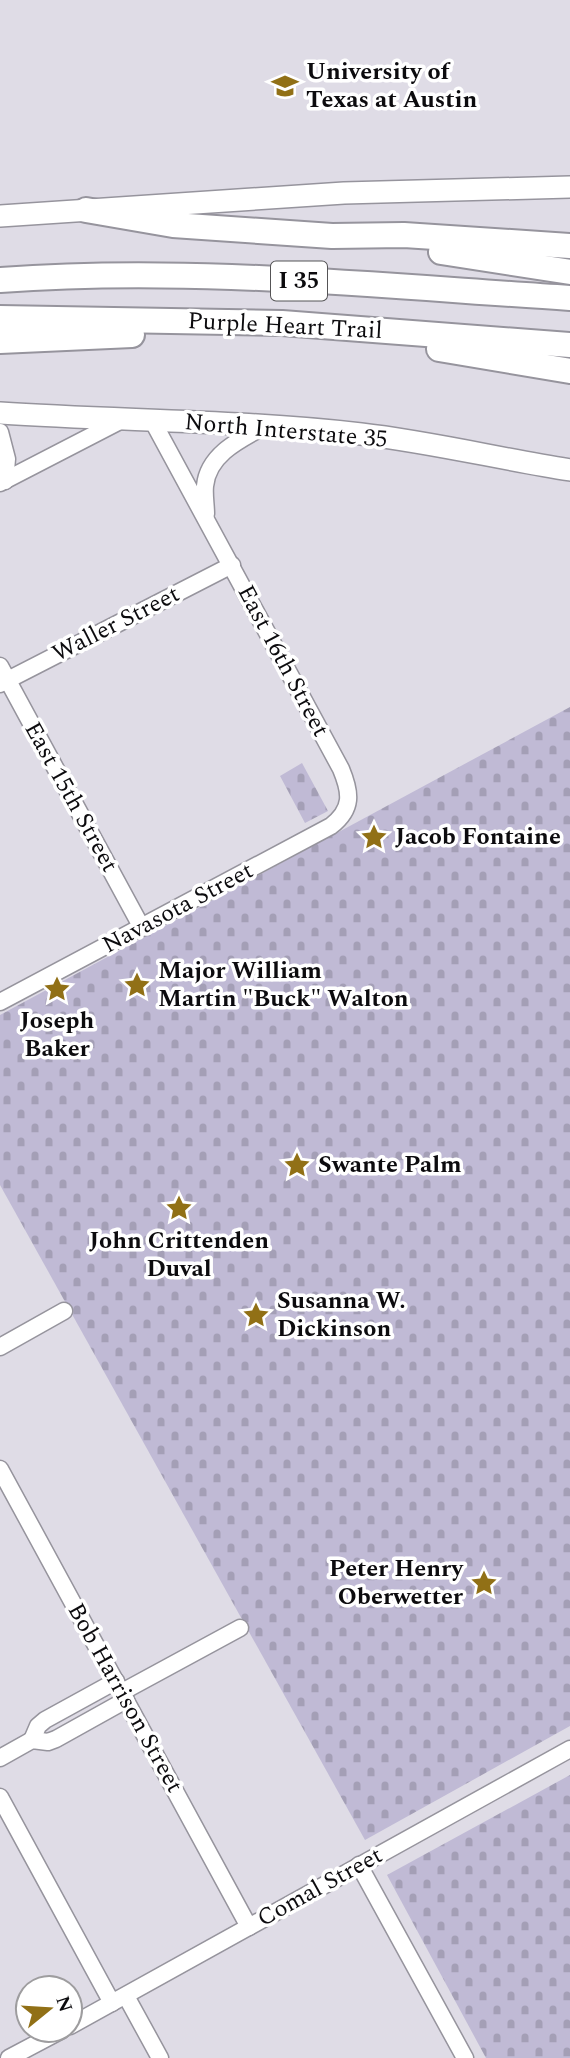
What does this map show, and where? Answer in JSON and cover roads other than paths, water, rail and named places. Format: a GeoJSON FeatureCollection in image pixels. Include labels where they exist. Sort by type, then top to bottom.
{"type":"FeatureCollection","features":[{"type":"Feature","properties":{"kind":"highway"},"geometry":{"type":"LineString","coordinates":[[86,210],[173,225],[332,236],[404,235],[570,246]]}},
{"type":"Feature","properties":{"kind":"highway"},"geometry":{"type":"LineString","coordinates":[[379,237],[452,254],[570,272]]}},
{"type":"Feature","properties":{"kind":"highway","name":"Purple Heart Trail"},"geometry":{"type":"LineString","coordinates":[[0,279],[206,277],[570,298]]}},
{"type":"Feature","properties":{"kind":"highway","name":"Purple Heart Trail"},"geometry":{"type":"LineString","coordinates":[[0,318],[282,323],[570,345]]}},
{"type":"Feature","properties":{"kind":"highway"},"geometry":{"type":"LineString","coordinates":[[0,341],[128,335],[282,323]]}},
{"type":"Feature","properties":{"kind":"highway"},"geometry":{"type":"LineString","coordinates":[[350,328],[397,343],[570,371]]}},
{"type":"Feature","properties":{"kind":"main road"},"geometry":{"type":"LineString","coordinates":[[0,216],[344,193],[570,187]]}},
{"type":"Feature","properties":{"kind":"main road","name":"North Interstate 35"},"geometry":{"type":"LineString","coordinates":[[0,413],[120,421],[265,425],[362,434],[570,470]]}},
{"type":"Feature","properties":{"kind":"street","name":"East 16th Street"},"geometry":{"type":"LineString","coordinates":[[152,420],[341,769],[348,786],[348,804]]}},
{"type":"Feature","properties":{"kind":"street"},"geometry":{"type":"LineString","coordinates":[[2,482],[120,421]]}},
{"type":"Feature","properties":{"kind":"street","name":"East 16th Street"},"geometry":{"type":"LineString","coordinates":[[207,520],[205,486],[209,470],[220,455],[234,443],[265,425]]}},
{"type":"Feature","properties":{"kind":"street"},"geometry":{"type":"LineString","coordinates":[[0,432],[7,459],[2,482]]}},
{"type":"Feature","properties":{"kind":"street","name":"Waller Street"},"geometry":{"type":"LineString","coordinates":[[2,677],[232,565]]}},
{"type":"Feature","properties":{"kind":"street","name":"East 15th Street"},"geometry":{"type":"LineString","coordinates":[[2,677],[142,928]]}},
{"type":"Feature","properties":{"kind":"street","name":"Navasota Street"},"geometry":{"type":"LineString","coordinates":[[0,1002],[331,826],[342,817],[348,804]]}},
{"type":"Feature","properties":{"kind":"street"},"geometry":{"type":"LineString","coordinates":[[0,1347],[64,1311]]}},
{"type":"Feature","properties":{"kind":"street","name":"Bob Harrison Street"},"geometry":{"type":"LineString","coordinates":[[0,1469],[250,1927]]}},
{"type":"Feature","properties":{"kind":"street"},"geometry":{"type":"LineString","coordinates":[[0,1758],[32,1740],[37,1727],[45,1720],[121,1691],[240,1628]]}},
{"type":"Feature","properties":{"kind":"street","name":"Comal Street"},"geometry":{"type":"LineString","coordinates":[[84,2018],[570,1749]]}},
{"type":"Feature","properties":{"kind":"street"},"geometry":{"type":"LineString","coordinates":[[0,1797],[119,1999],[160,2058]]}},
{"type":"Feature","properties":{"kind":"street"},"geometry":{"type":"LineString","coordinates":[[359,1865],[465,2058]]}},
{"type":"Feature","properties":{"kind":"street"},"geometry":{"type":"LineString","coordinates":[[9,2058],[36,2044]]}},
{"type":"Feature","properties":{"kind":"place","name":"University of Texas at Austin"},"geometry":{"type":"Point","coordinates":[285,86]}},
{"type":"Feature","properties":{"kind":"place","name":"Jacob Fontaine"},"geometry":{"type":"Point","coordinates":[374,837]}},
{"type":"Feature","properties":{"kind":"place","name":"Major William Martin \"Buck\" Walton"},"geometry":{"type":"Point","coordinates":[137,985]}},
{"type":"Feature","properties":{"kind":"place","name":"Joseph Baker"},"geometry":{"type":"Point","coordinates":[57,989]}},
{"type":"Feature","properties":{"kind":"place","name":"Swante Palm"},"geometry":{"type":"Point","coordinates":[297,1165]}},
{"type":"Feature","properties":{"kind":"place","name":"John Crittenden Duval"},"geometry":{"type":"Point","coordinates":[179,1208]}},
{"type":"Feature","properties":{"kind":"place","name":"Susanna W. Dickinson"},"geometry":{"type":"Point","coordinates":[256,1315]}},
{"type":"Feature","properties":{"kind":"place","name":"Peter Henry Oberwetter"},"geometry":{"type":"Point","coordinates":[484,1583]}}]}
